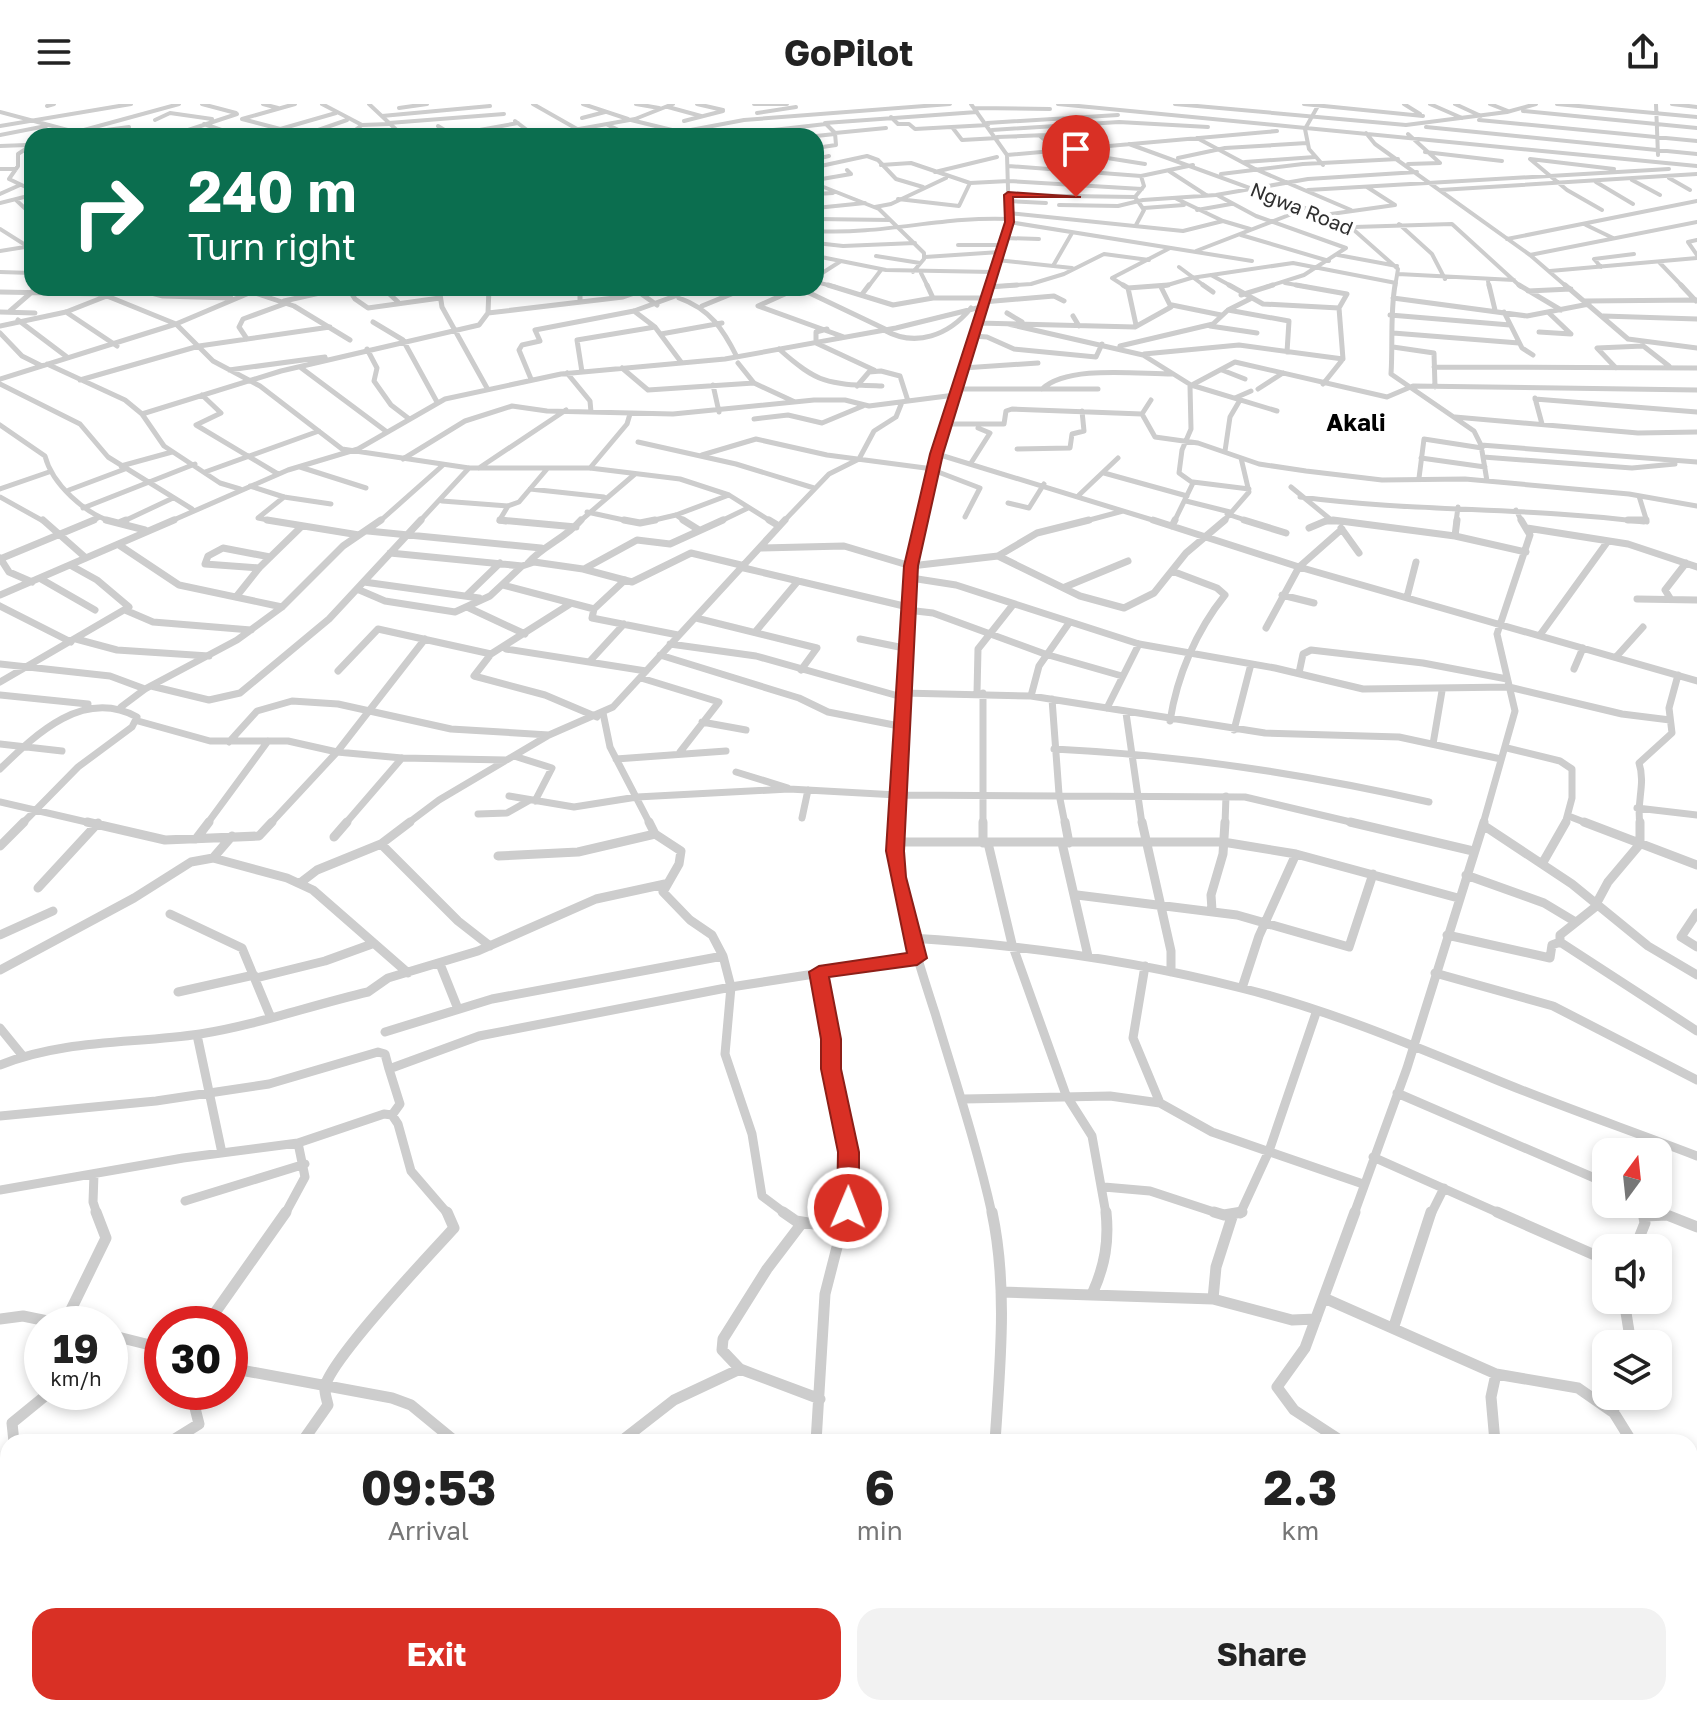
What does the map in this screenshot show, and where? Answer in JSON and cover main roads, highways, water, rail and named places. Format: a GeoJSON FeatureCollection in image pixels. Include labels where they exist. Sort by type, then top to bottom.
{"type":"FeatureCollection","features":[{"type":"Feature","properties":{"kind":"district","name":"Akali"},"geometry":{"type":"Point","coordinates":[1356,421]}}]}
